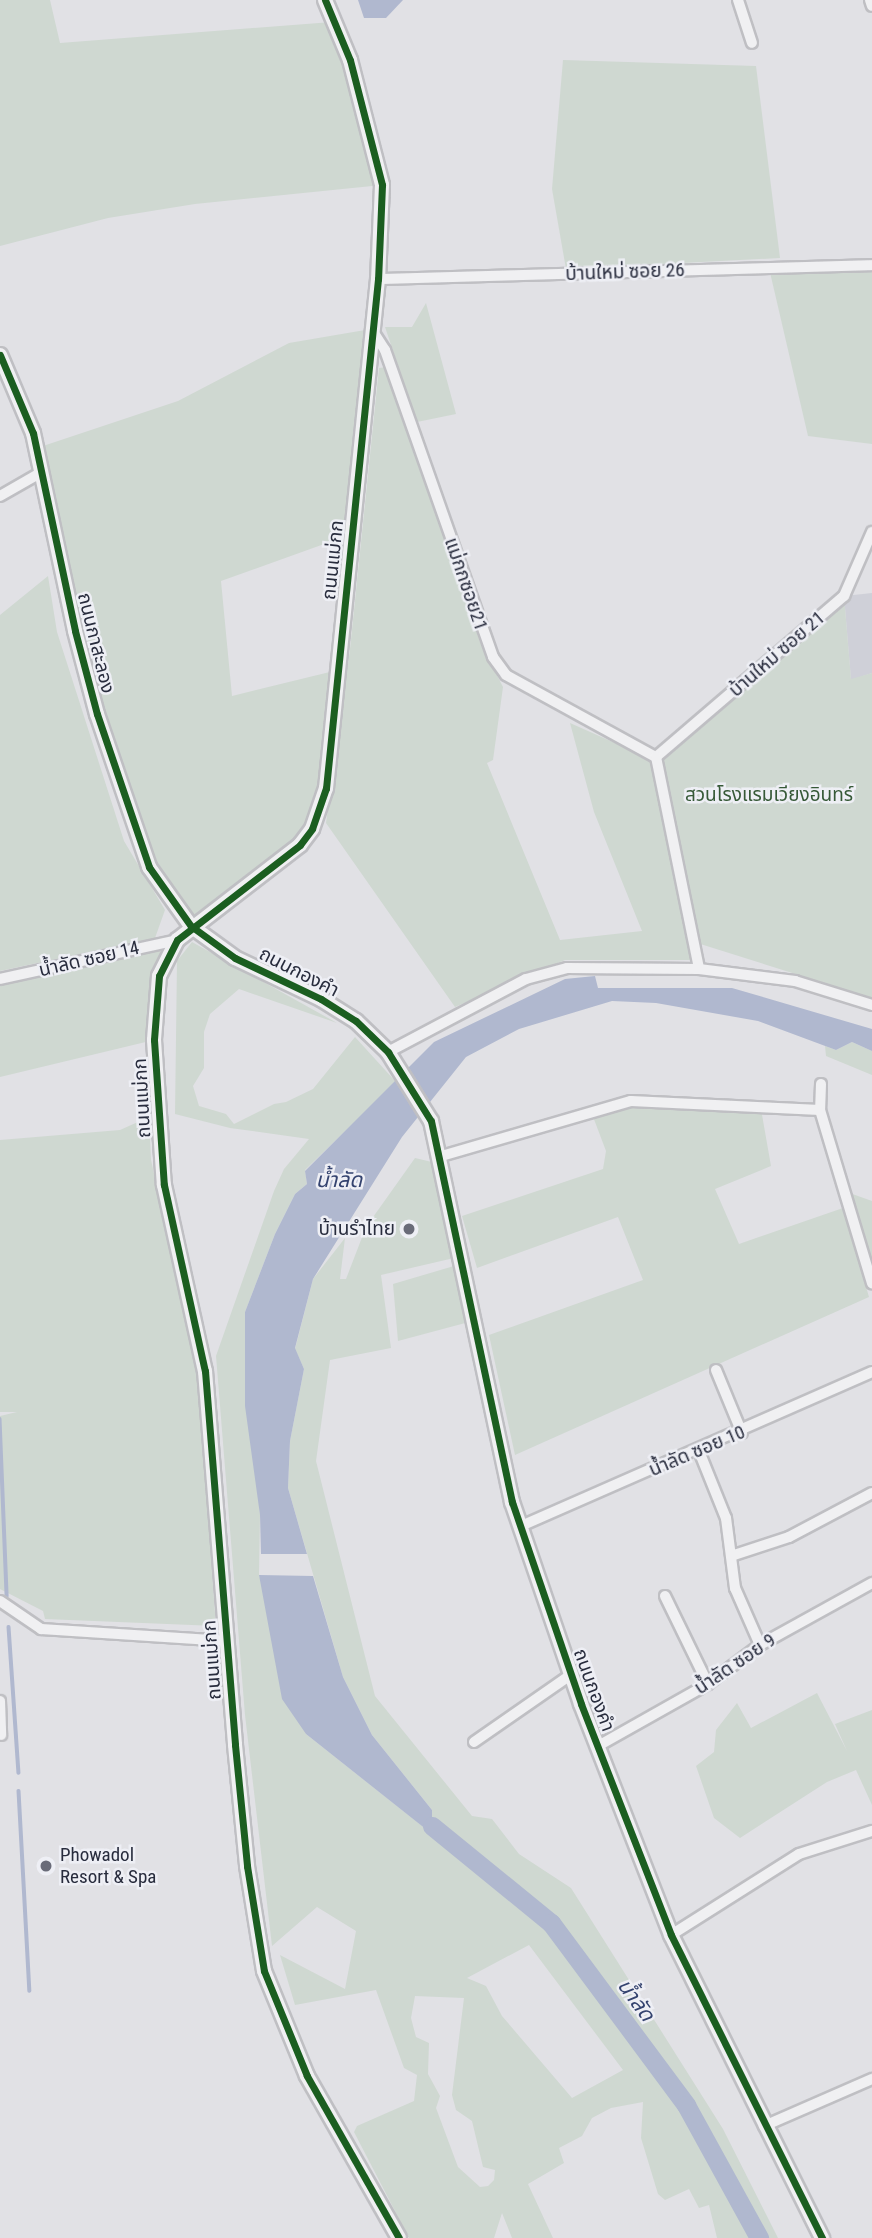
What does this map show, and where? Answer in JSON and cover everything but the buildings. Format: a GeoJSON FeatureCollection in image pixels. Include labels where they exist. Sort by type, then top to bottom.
{"type":"FeatureCollection","features":[{"type":"Feature","properties":{"kind":"street","name":"ถนนแม่กก"},"geometry":{"type":"LineString","coordinates":[[325,0],[350,60],[378,163],[382,205],[378,279],[321,809],[300,845],[191,926],[177,940],[165,959],[155,1004],[161,1154],[205,1371],[247,1866],[264,1971],[307,2076],[399,2238]]}},
{"type":"Feature","properties":{"kind":"street"},"geometry":{"type":"LineString","coordinates":[[738,0],[752,43]]}},
{"type":"Feature","properties":{"kind":"street"},"geometry":{"type":"LineString","coordinates":[[870,0],[872,6]]}},
{"type":"Feature","properties":{"kind":"street","name":"บ้านใหม่ ซอย 26"},"geometry":{"type":"LineString","coordinates":[[378,279],[872,265]]}},
{"type":"Feature","properties":{"kind":"street","name":"แม่กกซอย21"},"geometry":{"type":"LineString","coordinates":[[372,329],[385,350],[493,657],[506,675],[656,757]]}},
{"type":"Feature","properties":{"kind":"street","name":"ถนนกาสะลอง"},"geometry":{"type":"LineString","coordinates":[[0,355],[33,433],[75,631],[136,837],[149,867],[191,926]]}},
{"type":"Feature","properties":{"kind":"street"},"geometry":{"type":"LineString","coordinates":[[0,496],[42,471]]}},
{"type":"Feature","properties":{"kind":"street","name":"บ้านใหม่ ซอย 21"},"geometry":{"type":"LineString","coordinates":[[656,757],[844,596],[872,532]]}},
{"type":"Feature","properties":{"kind":"street"},"geometry":{"type":"LineString","coordinates":[[656,757],[699,969]]}},
{"type":"Feature","properties":{"kind":"street","name":"ถนนกองคำ"},"geometry":{"type":"LineString","coordinates":[[191,926],[235,958],[333,1006],[388,1052],[431,1121],[521,1526],[572,1674],[671,1935],[822,2238]]}},
{"type":"Feature","properties":{"kind":"street","name":"น้ำลัด ซอย 14"},"geometry":{"type":"LineString","coordinates":[[0,979],[177,940]]}},
{"type":"Feature","properties":{"kind":"street"},"geometry":{"type":"LineString","coordinates":[[388,1052],[526,979],[567,968],[699,969],[795,981],[872,1005]]}},
{"type":"Feature","properties":{"kind":"street"},"geometry":{"type":"LineString","coordinates":[[821,1084],[820,1110],[872,1283]]}},
{"type":"Feature","properties":{"kind":"street"},"geometry":{"type":"LineString","coordinates":[[438,1157],[631,1101],[820,1110]]}},
{"type":"Feature","properties":{"kind":"street"},"geometry":{"type":"LineString","coordinates":[[716,1370],[742,1433]]}},
{"type":"Feature","properties":{"kind":"street","name":"น้ำลัด ซอย 10"},"geometry":{"type":"LineString","coordinates":[[521,1526],[742,1433],[872,1372]]}},
{"type":"Feature","properties":{"kind":"street"},"geometry":{"type":"LineString","coordinates":[[699,1451],[726,1518],[735,1588],[760,1644]]}},
{"type":"Feature","properties":{"kind":"street"},"geometry":{"type":"LineString","coordinates":[[731,1556],[789,1537],[872,1493]]}},
{"type":"Feature","properties":{"kind":"street","name":"น้ำลัด ซอย 9"},"geometry":{"type":"LineString","coordinates":[[598,1746],[708,1684],[760,1644],[872,1583]]}},
{"type":"Feature","properties":{"kind":"street"},"geometry":{"type":"LineString","coordinates":[[666,1595],[708,1684]]}},
{"type":"Feature","properties":{"kind":"street"},"geometry":{"type":"LineString","coordinates":[[0,1601],[41,1629],[227,1641]]}},
{"type":"Feature","properties":{"kind":"street"},"geometry":{"type":"LineString","coordinates":[[474,1742],[572,1674]]}},
{"type":"Feature","properties":{"kind":"street"},"geometry":{"type":"LineString","coordinates":[[0,1701],[1,1735]]}},
{"type":"Feature","properties":{"kind":"street"},"geometry":{"type":"LineString","coordinates":[[671,1935],[799,1854],[872,1831]]}},
{"type":"Feature","properties":{"kind":"street"},"geometry":{"type":"LineString","coordinates":[[764,2126],[872,2079]]}},
{"type":"Feature","properties":{"kind":"shaded area"},"geometry":{"type":"Polygon","coordinates":[[[872,593],[872,673],[851,680],[844,596],[872,593]]]}},
{"type":"Feature","properties":{"kind":"green space"},"geometry":{"type":"Polygon","coordinates":[[[0,0],[50,0],[60,43],[332,22],[382,185],[195,204],[108,218],[0,246],[0,0]]]}},
{"type":"Feature","properties":{"kind":"green space"},"geometry":{"type":"Polygon","coordinates":[[[563,60],[756,66],[780,258],[566,269],[552,189],[563,60]]]}},
{"type":"Feature","properties":{"kind":"green space"},"geometry":{"type":"Polygon","coordinates":[[[872,265],[872,444],[808,436],[769,268],[872,265]]]}},
{"type":"Feature","properties":{"kind":"green space"},"geometry":{"type":"Polygon","coordinates":[[[426,303],[456,414],[417,422],[385,327],[412,327],[426,303]]]}},
{"type":"Feature","properties":{"kind":"green space"},"geometry":{"type":"Polygon","coordinates":[[[371,329],[352,534],[221,581],[232,696],[338,670],[324,795],[295,850],[191,926],[149,867],[97,714],[37,448],[178,401],[289,343],[371,329]]]}},
{"type":"Feature","properties":{"kind":"green space"},"geometry":{"type":"Polygon","coordinates":[[[387,367],[480,642],[503,687],[493,760],[487,763],[560,940],[642,931],[594,812],[570,723],[651,759],[692,960],[565,960],[455,1007],[326,823],[350,649],[379,368],[387,367]]]}},
{"type":"Feature","properties":{"kind":"green space"},"geometry":{"type":"Polygon","coordinates":[[[48,576],[57,632],[124,841],[165,910],[155,938],[0,971],[0,615],[48,576]]]}},
{"type":"Feature","properties":{"kind":"green space","name":"สวนโรงแรมเวียงอินทร์"},"geometry":{"type":"Polygon","coordinates":[[[844,596],[851,679],[872,673],[872,998],[694,942],[656,757],[844,596]]]}},
{"type":"Feature","properties":{"kind":"green space"},"geometry":{"type":"Polygon","coordinates":[[[192,942],[337,1023],[239,989],[210,1014],[204,1032],[204,1068],[193,1086],[199,1106],[226,1114],[234,1124],[274,1104],[286,1102],[313,1089],[355,1037],[396,1082],[305,1170],[307,1184],[295,1194],[275,1234],[245,1312],[260,1515],[259,1575],[306,1734],[431,1833],[432,1810],[372,1735],[343,1677],[288,1488],[290,1441],[304,1369],[295,1349],[313,1279],[345,1238],[340,1279],[346,1279],[366,1227],[415,1158],[432,1162],[454,1258],[381,1275],[391,1348],[330,1360],[316,1461],[375,1696],[472,1816],[492,1819],[519,1854],[571,1888],[723,2129],[778,2238],[717,2238],[709,2205],[699,2208],[689,2189],[665,2200],[658,2194],[641,2138],[643,2102],[611,2108],[592,2118],[582,2136],[559,2148],[564,2163],[528,2184],[553,2238],[512,2238],[502,2213],[494,2238],[409,2238],[354,2132],[357,2126],[414,2101],[417,2075],[404,2068],[376,1990],[295,2005],[280,1955],[345,1989],[356,1931],[317,1907],[272,1946],[245,1715],[216,1356],[274,1191],[284,1169],[309,1139],[230,1128],[175,1114],[177,961],[192,942]],[[529,1945],[467,1978],[486,1986],[502,2016],[572,2098],[623,2070],[529,1945]],[[415,1996],[411,2018],[416,2037],[429,2043],[428,2074],[440,2096],[436,2108],[458,2167],[480,2187],[488,2186],[494,2180],[495,2170],[483,2167],[472,2121],[456,2110],[452,2095],[464,1998],[415,1996]]]}},
{"type":"Feature","properties":{"kind":"green space"},"geometry":{"type":"Polygon","coordinates":[[[156,944],[165,959],[154,1040],[0,1077],[0,979],[156,944]]]}},
{"type":"Feature","properties":{"kind":"green space"},"geometry":{"type":"Polygon","coordinates":[[[852,1042],[872,1051],[872,1075],[826,1056],[825,1046],[836,1050],[852,1042]]]}},
{"type":"Feature","properties":{"kind":"green space"},"geometry":{"type":"Polygon","coordinates":[[[638,1104],[761,1109],[771,1166],[715,1189],[739,1244],[843,1208],[869,1297],[515,1455],[489,1335],[643,1280],[618,1217],[477,1268],[462,1216],[603,1169],[606,1151],[592,1114],[638,1104]]]}},
{"type":"Feature","properties":{"kind":"green space"},"geometry":{"type":"Polygon","coordinates":[[[149,1117],[151,1160],[197,1367],[216,1626],[45,1619],[43,1611],[0,1589],[0,1416],[17,1412],[0,1412],[0,1140],[120,1130],[149,1117]]]}},
{"type":"Feature","properties":{"kind":"green space"},"geometry":{"type":"Polygon","coordinates":[[[844,1191],[872,1201],[872,1283],[844,1191]]]}},
{"type":"Feature","properties":{"kind":"green space"},"geometry":{"type":"Polygon","coordinates":[[[454,1266],[469,1322],[398,1341],[393,1284],[454,1266]]]}},
{"type":"Feature","properties":{"kind":"green space"},"geometry":{"type":"Polygon","coordinates":[[[817,1693],[847,1751],[835,1724],[872,1710],[872,1805],[856,1770],[827,1782],[740,1838],[714,1818],[696,1766],[714,1752],[716,1730],[737,1703],[751,1728],[817,1693]]]}},
{"type":"Feature","properties":{"kind":"water"},"geometry":{"type":"Polygon","coordinates":[[[358,0],[403,0],[386,18],[364,18],[358,0]]]}},
{"type":"Feature","properties":{"kind":"water","name":"น้ำลัด"},"geometry":{"type":"Polygon","coordinates":[[[595,976],[598,988],[732,988],[872,1029],[872,1051],[852,1042],[836,1050],[758,1021],[656,1003],[612,1001],[519,1029],[466,1057],[402,1137],[313,1279],[295,1348],[304,1369],[290,1441],[288,1488],[307,1554],[261,1554],[260,1515],[245,1406],[245,1312],[275,1234],[295,1194],[307,1184],[305,1171],[434,1042],[565,979],[595,976]]]}},
{"type":"Feature","properties":{"kind":"water"},"geometry":{"type":"Polygon","coordinates":[[[259,1575],[313,1576],[343,1677],[372,1735],[432,1810],[432,1834],[306,1734],[282,1699],[259,1575]]]}},
{"type":"Feature","properties":{"kind":"waterway"},"geometry":{"type":"LineString","coordinates":[[0,1419],[7,1596]]}},
{"type":"Feature","properties":{"kind":"waterway"},"geometry":{"type":"LineString","coordinates":[[9,1627],[19,1773]]}},
{"type":"Feature","properties":{"kind":"waterway"},"geometry":{"type":"LineString","coordinates":[[19,1791],[30,1991]]}},
{"type":"Feature","properties":{"kind":"waterway","name":"น้ำลัด"},"geometry":{"type":"LineString","coordinates":[[432,1826],[551,1923],[686,2105],[759,2238]]}},
{"type":"Feature","properties":{"kind":"cycle path"},"geometry":{"type":"LineString","coordinates":[[325,0],[350,60],[382,185],[378,279],[326,788],[312,829],[300,845],[177,940],[159,976],[154,1040],[164,1185],[205,1371],[235,1745],[247,1866],[264,1971],[307,2076],[399,2238]]}},
{"type":"Feature","properties":{"kind":"cycle path"},"geometry":{"type":"LineString","coordinates":[[0,355],[33,433],[75,631],[97,714],[149,867],[191,926],[235,958],[321,999],[356,1021],[388,1052],[431,1121],[512,1502],[581,1704],[671,1935],[822,2238]]}},
{"type":"Feature","properties":{"kind":"place","name":"บ้านรำไทย"},"geometry":{"type":"Point","coordinates":[409,1229]}},
{"type":"Feature","properties":{"kind":"place","name":"Phowadol Resort & Spa"},"geometry":{"type":"Point","coordinates":[46,1866]}}]}
